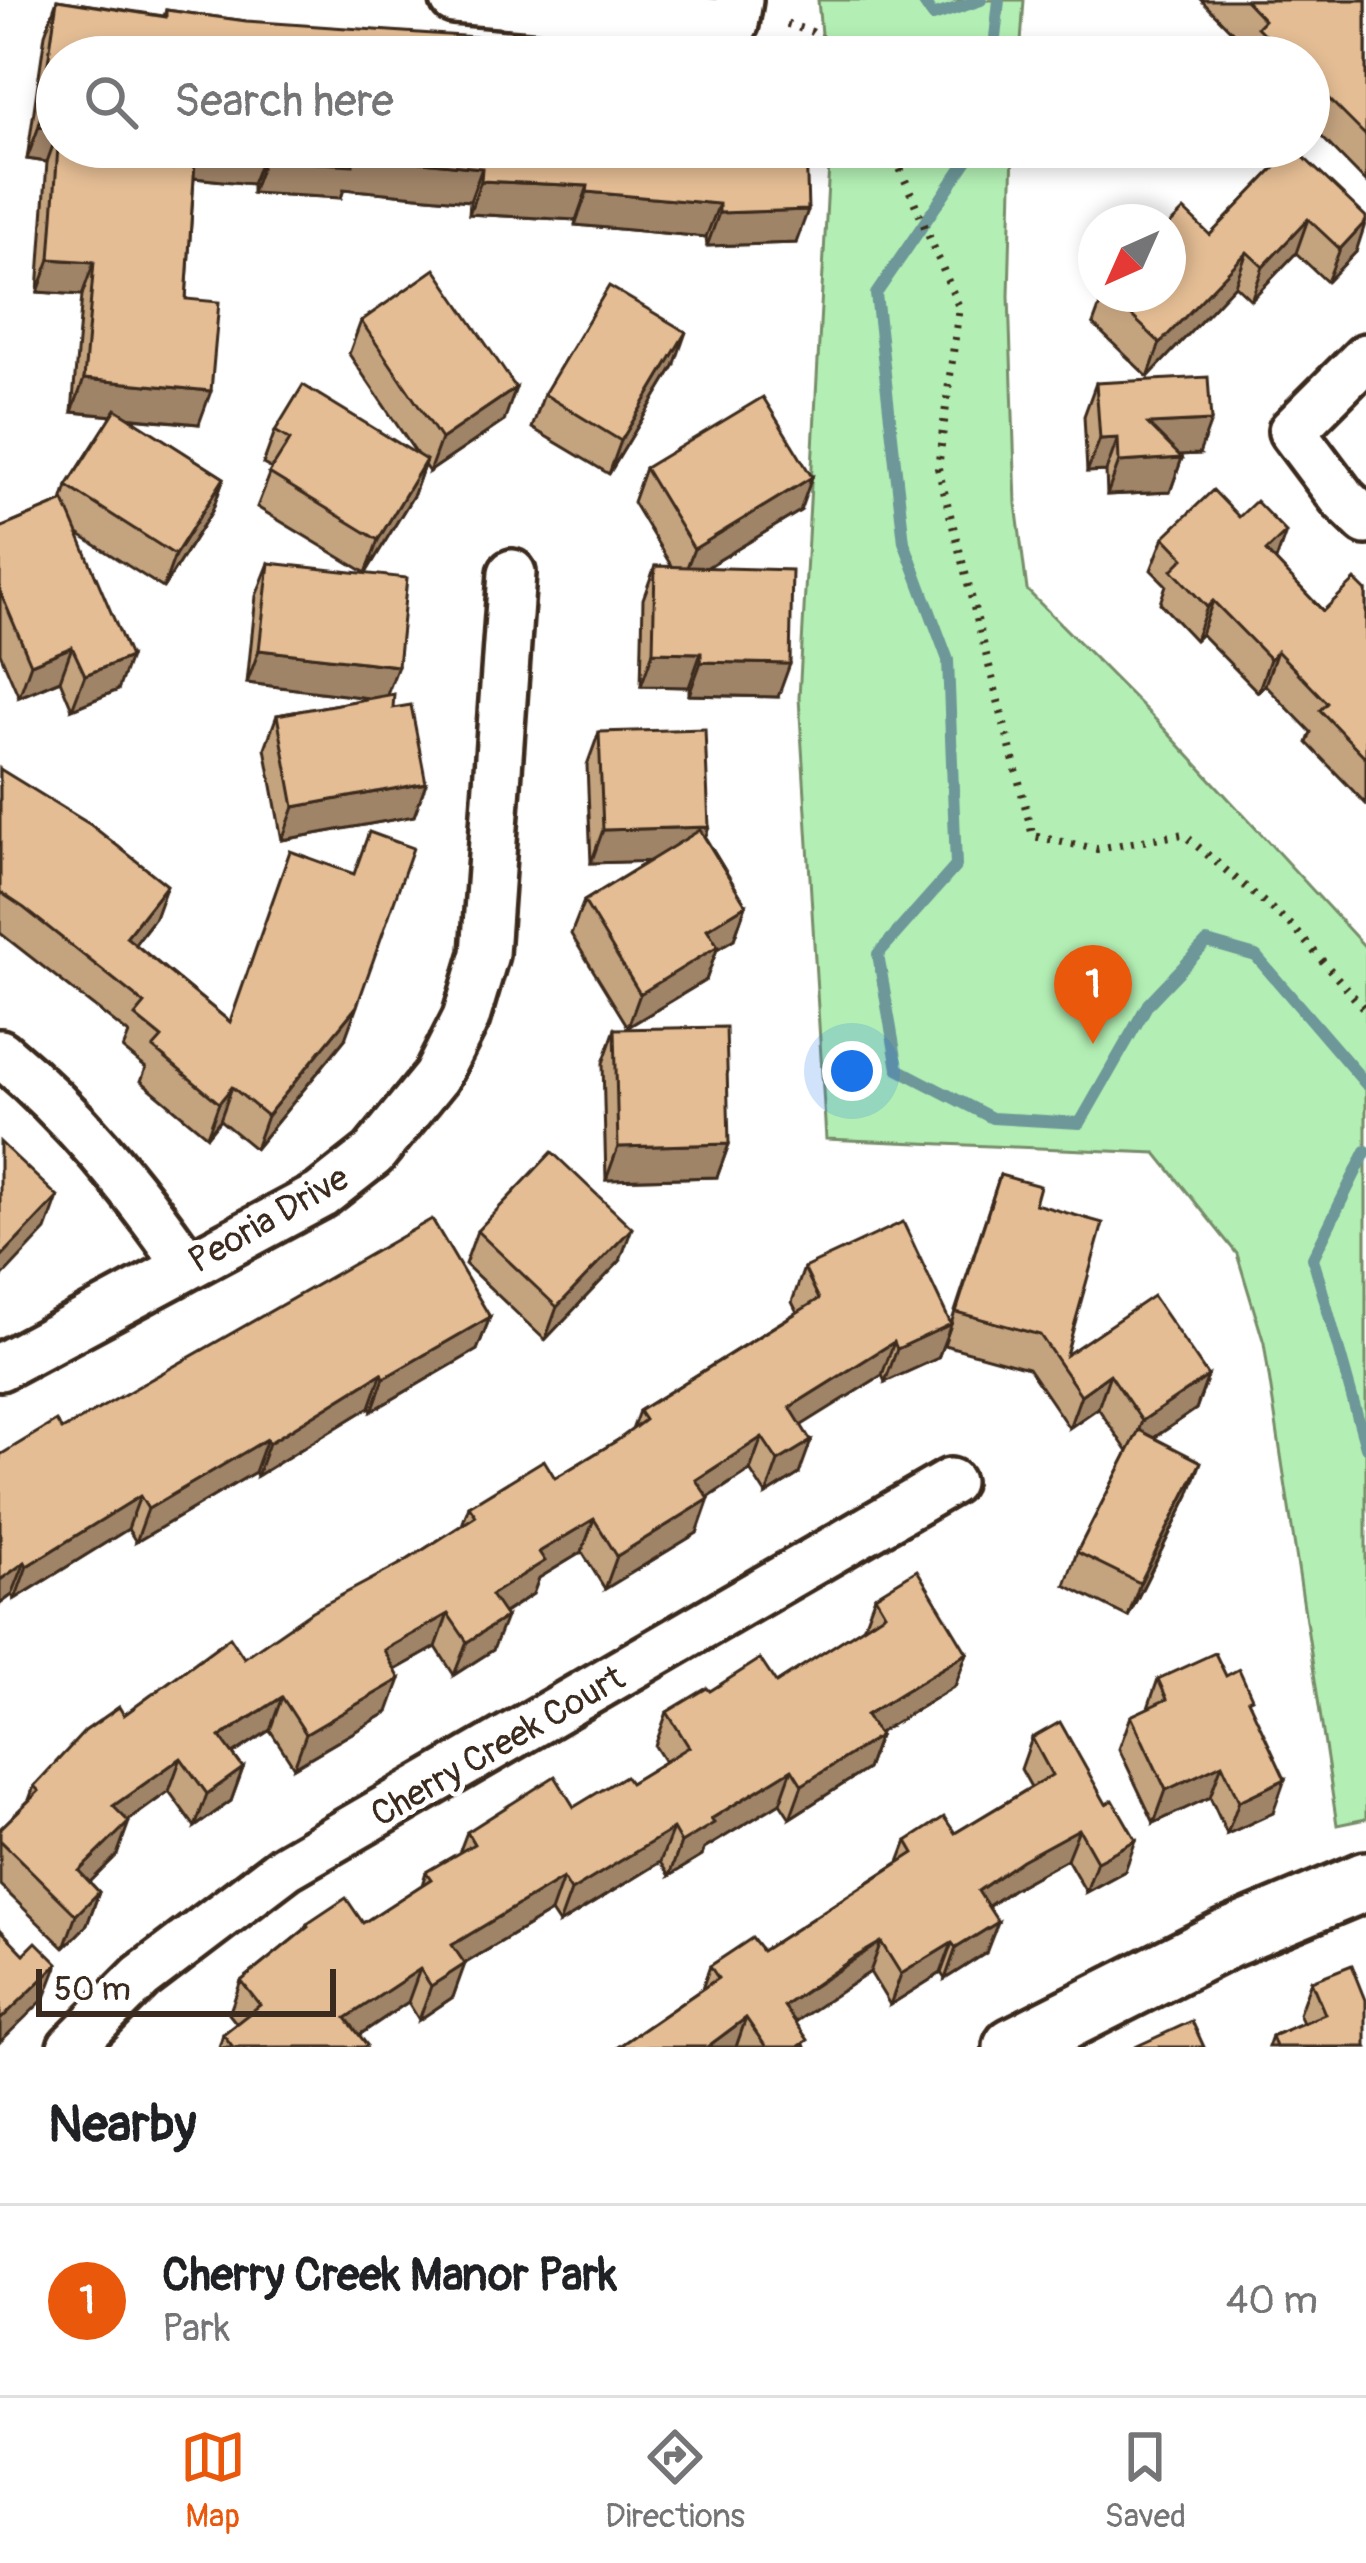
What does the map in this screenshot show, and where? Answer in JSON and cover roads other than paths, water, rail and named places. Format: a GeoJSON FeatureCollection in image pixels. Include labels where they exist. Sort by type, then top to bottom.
{"type":"FeatureCollection","features":[{"type":"Feature","properties":{"kind":"street"},"geometry":{"type":"LineString","coordinates":[[454,0],[735,23],[739,0]]}},
{"type":"Feature","properties":{"kind":"street"},"geometry":{"type":"LineString","coordinates":[[1366,357],[1292,431],[1343,499],[1366,521]]}},
{"type":"Feature","properties":{"kind":"street","name":"Peoria Drive"},"geometry":{"type":"LineString","coordinates":[[0,1366],[321,1195],[361,1165],[417,1104],[466,1018],[485,954],[512,573]]}},
{"type":"Feature","properties":{"kind":"street"},"geometry":{"type":"LineString","coordinates":[[0,1053],[72,1118],[133,1189],[187,1265]]}},
{"type":"Feature","properties":{"kind":"street","name":"Cherry Creek Court"},"geometry":{"type":"LineString","coordinates":[[71,2047],[141,1977],[286,1867],[950,1482]]}},
{"type":"Feature","properties":{"kind":"street"},"geometry":{"type":"LineString","coordinates":[[1012,2047],[1227,1939],[1366,1881]]}},
{"type":"Feature","properties":{"kind":"waterway"},"geometry":{"type":"LineString","coordinates":[[922,0],[933,16],[981,0]]}},
{"type":"Feature","properties":{"kind":"waterway"},"geometry":{"type":"LineString","coordinates":[[995,36],[999,0]]}},
{"type":"Feature","properties":{"kind":"waterway"},"geometry":{"type":"LineString","coordinates":[[962,168],[876,294],[904,542],[948,660],[956,866],[878,954],[898,1069],[992,1118],[1080,1123],[1148,1004],[1207,942],[1256,956],[1366,1084]]}},
{"type":"Feature","properties":{"kind":"waterway"},"geometry":{"type":"LineString","coordinates":[[1366,1151],[1313,1258],[1366,1447]]}},
{"type":"Feature","properties":{"kind":"place","name":"Cherry Creek Manor Park"},"geometry":{"type":"Point","coordinates":[1093,1044]}}]}
